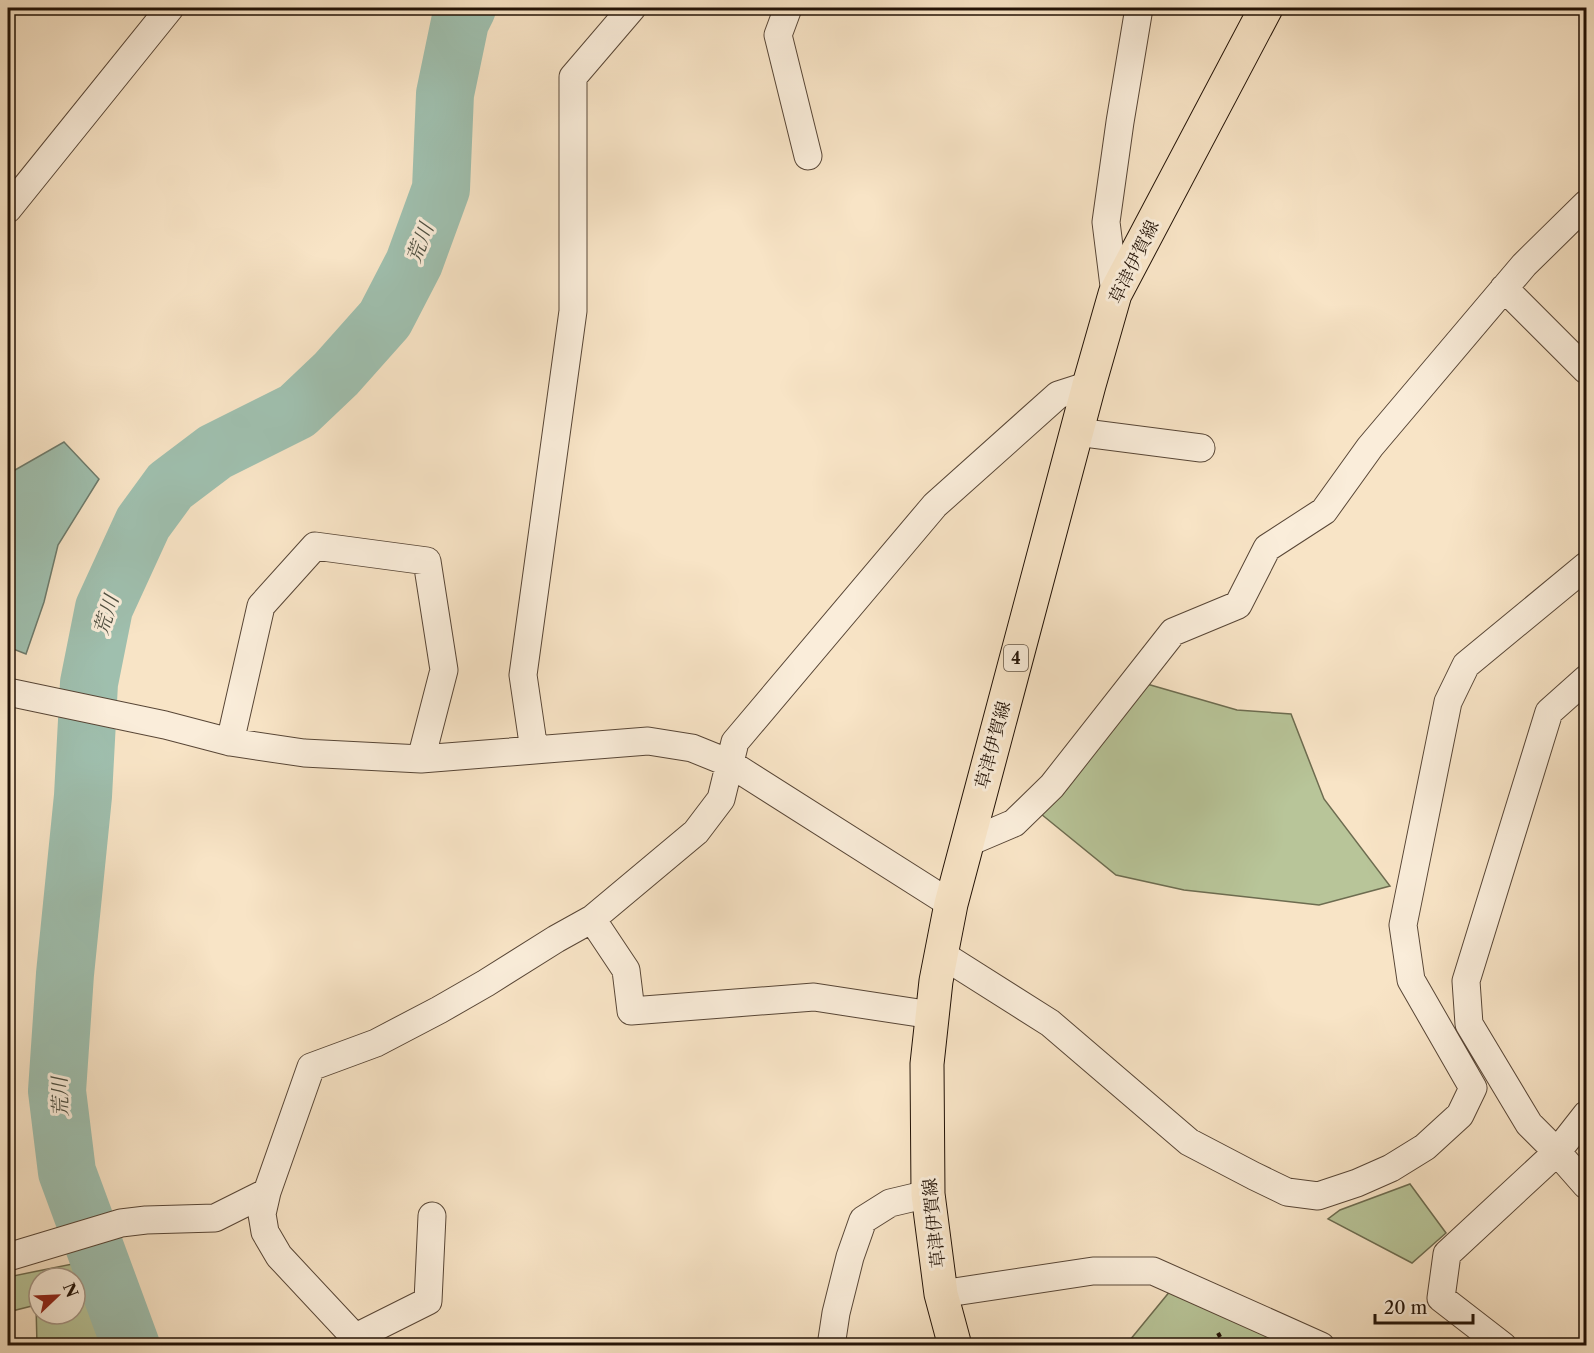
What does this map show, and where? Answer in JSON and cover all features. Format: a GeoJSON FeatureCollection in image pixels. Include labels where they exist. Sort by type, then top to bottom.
{"type":"FeatureCollection","features":[{"type":"Feature","properties":{"kind":"main road","name":"草津伊賀線"},"geometry":{"type":"LineString","coordinates":[[955,1346],[941,1294],[928,1194],[927,1064],[936,981],[951,904],[1115,294],[1266,8]]}},
{"type":"Feature","properties":{"kind":"street"},"geometry":{"type":"LineString","coordinates":[[8,209],[170,8]]}},
{"type":"Feature","properties":{"kind":"street"},"geometry":{"type":"LineString","coordinates":[[534,750],[523,675],[573,311],[573,77],[632,8]]}},
{"type":"Feature","properties":{"kind":"street"},"geometry":{"type":"LineString","coordinates":[[788,8],[778,34],[808,156]]}},
{"type":"Feature","properties":{"kind":"street"},"geometry":{"type":"LineString","coordinates":[[1115,294],[1106,222],[1139,8]]}},
{"type":"Feature","properties":{"kind":"street"},"geometry":{"type":"LineString","coordinates":[[967,843],[1014,823],[1052,786],[1173,632],[1238,605],[1267,548],[1324,511],[1370,447],[1504,288],[1524,265],[1587,204]]}},
{"type":"Feature","properties":{"kind":"street"},"geometry":{"type":"LineString","coordinates":[[1504,288],[1587,370]]}},
{"type":"Feature","properties":{"kind":"street"},"geometry":{"type":"LineString","coordinates":[[432,1216],[428,1300],[360,1341],[279,1256],[265,1232],[262,1214],[267,1192],[311,1067],[376,1043],[439,1010],[592,919],[696,832],[721,799],[735,742],[935,505],[1058,395],[1089,386]]}},
{"type":"Feature","properties":{"kind":"street"},"geometry":{"type":"LineString","coordinates":[[1077,432],[1201,448]]}},
{"type":"Feature","properties":{"kind":"street"},"geometry":{"type":"LineString","coordinates":[[230,742],[261,606],[315,546],[427,561],[444,670],[421,759]]}},
{"type":"Feature","properties":{"kind":"street"},"geometry":{"type":"LineString","coordinates":[[941,954],[1050,1023],[1189,1142],[1287,1192],[1318,1196],[1392,1168],[1425,1147],[1460,1114],[1473,1088],[1411,980],[1403,925],[1448,702],[1466,664],[1587,566]]}},
{"type":"Feature","properties":{"kind":"street"},"geometry":{"type":"LineString","coordinates":[[1587,679],[1550,712],[1466,981],[1469,1024],[1529,1124],[1587,1185]]}},
{"type":"Feature","properties":{"kind":"street"},"geometry":{"type":"LineString","coordinates":[[8,692],[165,725],[230,742],[304,753],[421,759],[648,741],[692,748],[729,763],[951,904]]}},
{"type":"Feature","properties":{"kind":"street"},"geometry":{"type":"LineString","coordinates":[[592,919],[626,970],[631,1011],[814,997],[932,1015]]}},
{"type":"Feature","properties":{"kind":"street"},"geometry":{"type":"LineString","coordinates":[[1503,1346],[1441,1298],[1447,1254],[1557,1152],[1587,1115]]}},
{"type":"Feature","properties":{"kind":"street"},"geometry":{"type":"LineString","coordinates":[[19,1253],[121,1223],[215,1218],[267,1192]]}},
{"type":"Feature","properties":{"kind":"street"},"geometry":{"type":"LineString","coordinates":[[831,1346],[836,1313],[850,1257],[863,1220],[891,1203],[928,1194]]}},
{"type":"Feature","properties":{"kind":"street"},"geometry":{"type":"LineString","coordinates":[[941,1294],[1093,1271],[1153,1271],[1321,1346]]}},
{"type":"Feature","properties":{"kind":"shaded area"},"geometry":{"type":"Polygon","coordinates":[[[64,442],[99,479],[58,545],[44,602],[26,654],[8,647],[8,474],[64,442]]]}},
{"type":"Feature","properties":{"kind":"shaded area"},"geometry":{"type":"Polygon","coordinates":[[[1147,684],[1237,710],[1291,714],[1324,799],[1390,886],[1319,905],[1184,890],[1116,875],[1041,814],[1147,684]]]}},
{"type":"Feature","properties":{"kind":"shaded area"},"geometry":{"type":"Polygon","coordinates":[[[1410,1184],[1446,1233],[1412,1263],[1328,1219],[1340,1210],[1410,1184]]]}},
{"type":"Feature","properties":{"kind":"shaded area"},"geometry":{"type":"Polygon","coordinates":[[[102,1258],[138,1345],[37,1345],[37,1326],[87,1326],[87,1266],[62,1266],[102,1258]]]}},
{"type":"Feature","properties":{"kind":"shaded area"},"geometry":{"type":"Polygon","coordinates":[[[27,1273],[27,1307],[8,1312],[8,1277],[27,1273]]]}},
{"type":"Feature","properties":{"kind":"shaded area"},"geometry":{"type":"Polygon","coordinates":[[[1171,1290],[1291,1346],[1125,1346],[1171,1290]]]}},
{"type":"Feature","properties":{"kind":"waterway","name":"荒川"},"geometry":{"type":"LineString","coordinates":[[131,1346],[67,1172],[57,1091],[65,974],[83,796],[89,683],[104,608],[143,523],[170,486],[215,452],[297,411],[336,374],[385,319],[414,263],[441,189],[445,94],[460,22],[467,8]]}}]}
